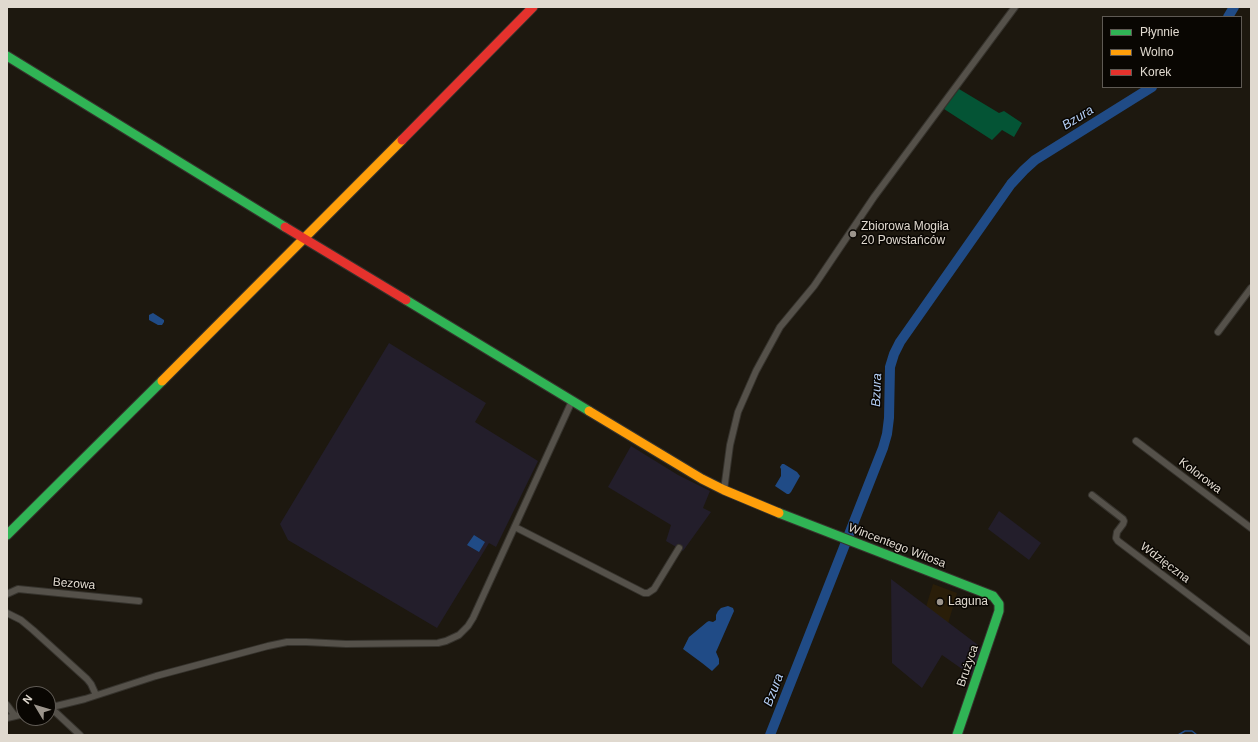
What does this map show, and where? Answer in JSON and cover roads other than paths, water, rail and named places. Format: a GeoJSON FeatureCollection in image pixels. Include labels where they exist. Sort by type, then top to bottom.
{"type":"FeatureCollection","features":[{"type":"Feature","properties":{"kind":"street"},"geometry":{"type":"LineString","coordinates":[[7,535],[305,239],[533,7]]}},
{"type":"Feature","properties":{"kind":"street"},"geometry":{"type":"LineString","coordinates":[[724,490],[730,444],[738,412],[748,387],[777,332],[793,310],[814,286],[874,197],[1015,7]]}},
{"type":"Feature","properties":{"kind":"street","name":"Wincentego Witosa"},"geometry":{"type":"LineString","coordinates":[[7,56],[675,464],[724,490],[840,537],[989,594],[996,599],[999,604]]}},
{"type":"Feature","properties":{"kind":"street"},"geometry":{"type":"LineString","coordinates":[[1218,332],[1251,288]]}},
{"type":"Feature","properties":{"kind":"street"},"geometry":{"type":"LineString","coordinates":[[56,706],[96,696],[156,676],[287,642],[371,644],[438,643],[446,642],[462,633],[471,623],[572,401]]}},
{"type":"Feature","properties":{"kind":"street","name":"Kolorowa"},"geometry":{"type":"LineString","coordinates":[[1136,441],[1251,528]]}},
{"type":"Feature","properties":{"kind":"street","name":"Wdzięczna"},"geometry":{"type":"LineString","coordinates":[[1092,495],[1123,519],[1123,524],[1116,532],[1118,542],[1251,642]]}},
{"type":"Feature","properties":{"kind":"street"},"geometry":{"type":"LineString","coordinates":[[515,527],[644,593],[648,593],[654,589],[679,548]]}},
{"type":"Feature","properties":{"kind":"street","name":"Bezowa"},"geometry":{"type":"LineString","coordinates":[[7,594],[18,589],[139,601]]}},
{"type":"Feature","properties":{"kind":"street","name":"Brużyca"},"geometry":{"type":"LineString","coordinates":[[957,735],[998,615],[999,604]]}},
{"type":"Feature","properties":{"kind":"street"},"geometry":{"type":"LineString","coordinates":[[7,613],[21,620],[87,679],[96,696]]}},
{"type":"Feature","properties":{"kind":"street"},"geometry":{"type":"LineString","coordinates":[[7,705],[14,716],[7,718]]}},
{"type":"Feature","properties":{"kind":"street"},"geometry":{"type":"LineString","coordinates":[[56,714],[80,735]]}},
{"type":"Feature","properties":{"kind":"water"},"geometry":{"type":"Polygon","coordinates":[[[153,313],[164,320],[162,325],[158,325],[149,320],[149,315],[153,313]]]}},
{"type":"Feature","properties":{"kind":"water"},"geometry":{"type":"Polygon","coordinates":[[[782,464],[797,472],[800,476],[789,494],[775,486],[781,476],[780,467],[782,464]]]}},
{"type":"Feature","properties":{"kind":"water"},"geometry":{"type":"Polygon","coordinates":[[[474,535],[485,542],[479,552],[467,545],[474,535]]]}},
{"type":"Feature","properties":{"kind":"water"},"geometry":{"type":"Polygon","coordinates":[[[728,606],[733,608],[734,611],[716,652],[719,659],[719,664],[712,671],[683,649],[689,637],[707,622],[713,622],[716,620],[718,611],[721,608],[728,606]]]}},
{"type":"Feature","properties":{"kind":"waterway","name":"Bzura"},"geometry":{"type":"LineString","coordinates":[[1229,16],[1234,7]]}},
{"type":"Feature","properties":{"kind":"waterway","name":"Bzura"},"geometry":{"type":"LineString","coordinates":[[770,735],[883,448],[889,418],[890,367],[900,342],[1011,184],[1024,170],[1035,160],[1150,88]]}},
{"type":"Feature","properties":{"kind":"waterway"},"geometry":{"type":"LineString","coordinates":[[1178,735],[1185,731],[1192,731],[1197,735]]}},
{"type":"Feature","properties":{"kind":"place","name":"Zbiorowa Mogiła 20 Powstańców"},"geometry":{"type":"Point","coordinates":[853,234]}},
{"type":"Feature","properties":{"kind":"place","name":"Laguna"},"geometry":{"type":"Point","coordinates":[940,602]}}]}
